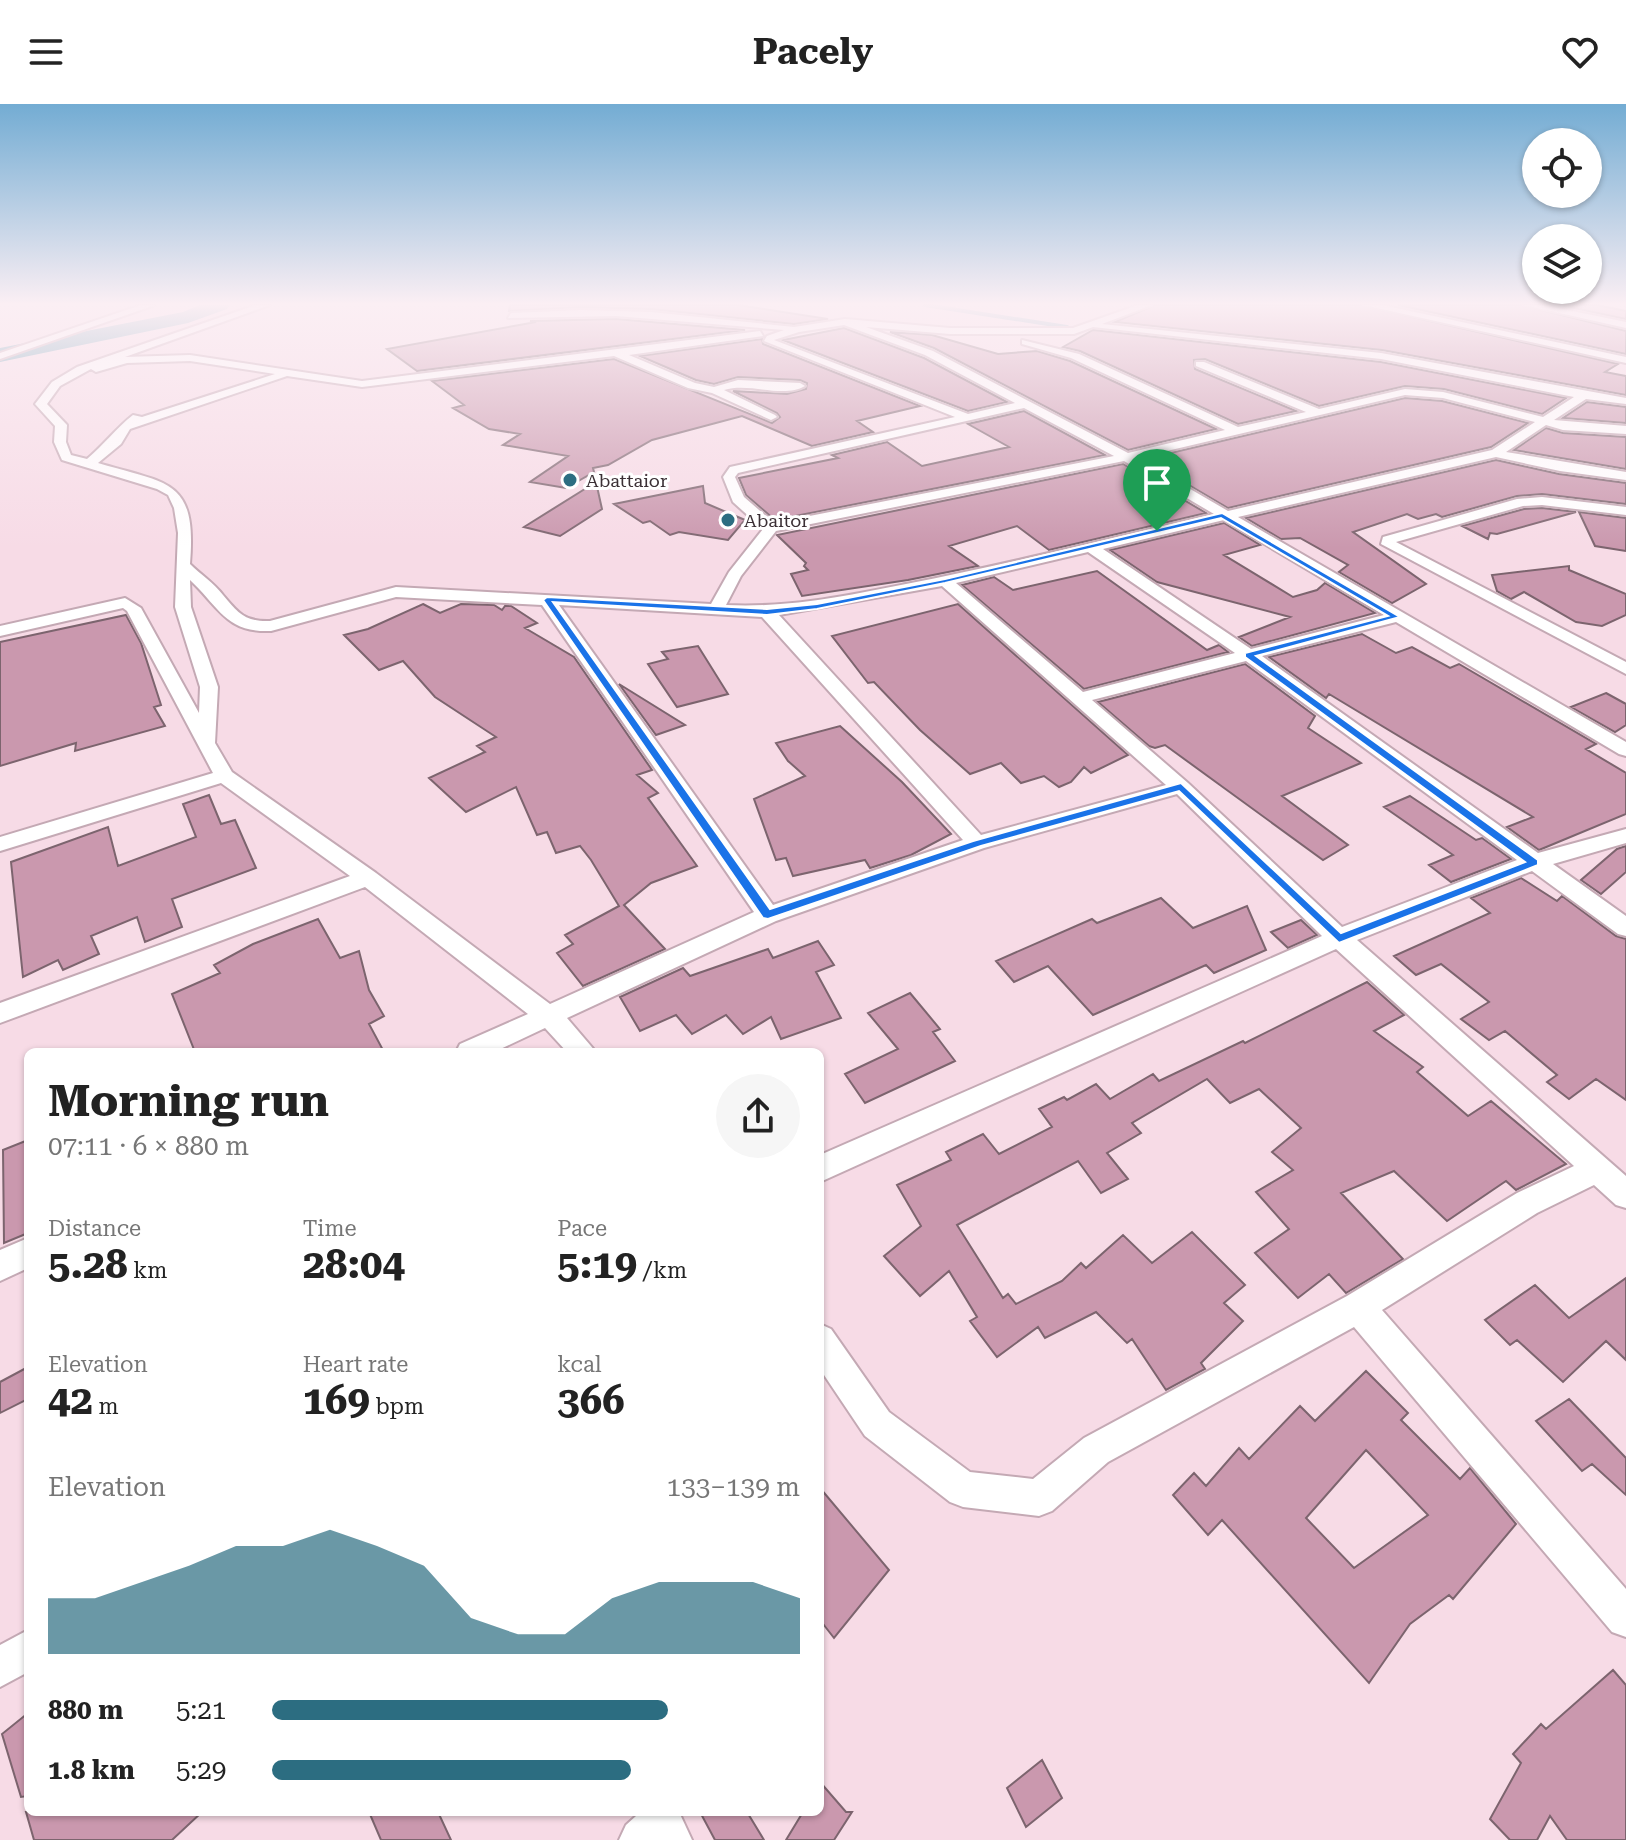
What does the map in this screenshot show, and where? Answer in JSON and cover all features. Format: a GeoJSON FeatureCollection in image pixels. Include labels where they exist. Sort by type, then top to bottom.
{"type":"FeatureCollection","features":[{"type":"Feature","properties":{"kind":"street"},"geometry":{"type":"LineString","coordinates":[[54,386],[41,404],[61,425],[60,442],[66,457],[162,486],[173,493],[181,508],[185,533],[183,607],[209,687],[206,744]]}},
{"type":"Feature","properties":{"kind":"street"},"geometry":{"type":"LineString","coordinates":[[125,427],[250,386]]}},
{"type":"Feature","properties":{"kind":"street"},"geometry":{"type":"LineString","coordinates":[[692,386],[715,390],[771,417]]}},
{"type":"Feature","properties":{"kind":"street"},"geometry":{"type":"LineString","coordinates":[[715,390],[732,386]]}},
{"type":"Feature","properties":{"kind":"street"},"geometry":{"type":"LineString","coordinates":[[777,386],[800,386]]}},
{"type":"Feature","properties":{"kind":"street"},"geometry":{"type":"LineString","coordinates":[[886,386],[964,416]]}},
{"type":"Feature","properties":{"kind":"street"},"geometry":{"type":"LineString","coordinates":[[992,386],[1126,457],[1626,750]]}},
{"type":"Feature","properties":{"kind":"street"},"geometry":{"type":"LineString","coordinates":[[1139,386],[1236,431]]}},
{"type":"Feature","properties":{"kind":"street"},"geometry":{"type":"LineString","coordinates":[[1254,386],[1320,413]]}},
{"type":"Feature","properties":{"kind":"street"},"geometry":{"type":"LineString","coordinates":[[1532,386],[1582,397],[1626,401]]}},
{"type":"Feature","properties":{"kind":"street"},"geometry":{"type":"LineString","coordinates":[[716,609],[734,575],[771,528],[1126,457],[1405,392],[1423,391],[1546,423],[1584,429],[1626,430]]}},
{"type":"Feature","properties":{"kind":"street"},"geometry":{"type":"LineString","coordinates":[[182,565],[217,597],[226,611],[251,627],[271,626],[396,592],[767,612],[817,606],[1092,548],[1496,453],[1582,397]]}},
{"type":"Feature","properties":{"kind":"street"},"geometry":{"type":"LineString","coordinates":[[88,465],[117,441],[125,427],[156,404]]}},
{"type":"Feature","properties":{"kind":"street"},"geometry":{"type":"LineString","coordinates":[[771,528],[738,499],[729,477],[734,470],[1026,404]]}},
{"type":"Feature","properties":{"kind":"street"},"geometry":{"type":"LineString","coordinates":[[1496,453],[1560,467],[1626,476]]}},
{"type":"Feature","properties":{"kind":"street"},"geometry":{"type":"LineString","coordinates":[[1626,511],[1542,501],[1522,502],[1388,540],[1388,544],[1626,669]]}},
{"type":"Feature","properties":{"kind":"street"},"geometry":{"type":"LineString","coordinates":[[1092,548],[1249,655],[1626,928]]}},
{"type":"Feature","properties":{"kind":"street"},"geometry":{"type":"LineString","coordinates":[[945,581],[1181,787],[1339,938],[1626,1195]]}},
{"type":"Feature","properties":{"kind":"street"},"geometry":{"type":"LineString","coordinates":[[547,600],[768,915]]}},
{"type":"Feature","properties":{"kind":"street"},"geometry":{"type":"LineString","coordinates":[[0,631],[125,603],[133,608],[224,776],[368,878],[550,1017],[579,1048]]}},
{"type":"Feature","properties":{"kind":"street"},"geometry":{"type":"LineString","coordinates":[[767,612],[977,843]]}},
{"type":"Feature","properties":{"kind":"street"},"geometry":{"type":"LineString","coordinates":[[1079,698],[1396,617]]}},
{"type":"Feature","properties":{"kind":"street"},"geometry":{"type":"LineString","coordinates":[[0,844],[224,776]]}},
{"type":"Feature","properties":{"kind":"street"},"geometry":{"type":"LineString","coordinates":[[478,1048],[768,915],[977,843],[1181,787]]}},
{"type":"Feature","properties":{"kind":"street"},"geometry":{"type":"LineString","coordinates":[[824,1167],[1339,938],[1534,862],[1626,836]]}},
{"type":"Feature","properties":{"kind":"street"},"geometry":{"type":"LineString","coordinates":[[0,1013],[368,878]]}},
{"type":"Feature","properties":{"kind":"street"},"geometry":{"type":"LineString","coordinates":[[824,1346],[877,1424],[963,1489],[1039,1498],[1096,1450],[1358,1307],[1527,1203],[1597,1169]]}},
{"type":"Feature","properties":{"kind":"street"},"geometry":{"type":"LineString","coordinates":[[0,1266],[24,1255]]}},
{"type":"Feature","properties":{"kind":"street"},"geometry":{"type":"LineString","coordinates":[[1358,1307],[1626,1618]]}},
{"type":"Feature","properties":{"kind":"street"},"geometry":{"type":"LineString","coordinates":[[0,1667],[24,1652]]}},
{"type":"Feature","properties":{"kind":"building"},"geometry":{"type":"Polygon","coordinates":[[[439,386],[681,386],[772,423],[780,417],[777,413],[733,391],[787,394],[806,389],[806,386],[869,386],[920,406],[857,421],[873,432],[812,446],[742,416],[652,440],[608,465],[593,468],[594,472],[566,488],[530,482],[568,456],[503,445],[520,434],[489,429],[453,408],[464,405],[439,386]]]}},
{"type":"Feature","properties":{"kind":"building"},"geometry":{"type":"Polygon","coordinates":[[[903,386],[977,386],[1007,402],[968,411],[903,386]]]}},
{"type":"Feature","properties":{"kind":"building"},"geometry":{"type":"Polygon","coordinates":[[[1006,386],[1124,386],[1216,429],[1128,450],[1006,386]]]}},
{"type":"Feature","properties":{"kind":"building"},"geometry":{"type":"Polygon","coordinates":[[[1156,386],[1236,386],[1296,411],[1238,424],[1156,386]]]}},
{"type":"Feature","properties":{"kind":"building"},"geometry":{"type":"Polygon","coordinates":[[[1271,386],[1405,386],[1319,406],[1271,386]]]}},
{"type":"Feature","properties":{"kind":"building"},"geometry":{"type":"Polygon","coordinates":[[[1405,386],[1504,386],[1566,398],[1542,414],[1444,389],[1405,386]]]}},
{"type":"Feature","properties":{"kind":"building"},"geometry":{"type":"Polygon","coordinates":[[[1577,386],[1626,386],[1626,395],[1577,386]]]}},
{"type":"Feature","properties":{"kind":"building"},"geometry":{"type":"Polygon","coordinates":[[[1405,398],[1442,401],[1528,423],[1491,447],[1228,508],[1145,459],[1405,398]]]}},
{"type":"Feature","properties":{"kind":"building"},"geometry":{"type":"Polygon","coordinates":[[[1587,402],[1626,407],[1626,423],[1563,418],[1587,402]]]}},
{"type":"Feature","properties":{"kind":"building"},"geometry":{"type":"Polygon","coordinates":[[[1024,411],[1105,455],[775,520],[746,495],[739,478],[838,458],[832,455],[887,442],[922,466],[1009,447],[968,424],[1024,411]]]}},
{"type":"Feature","properties":{"kind":"building"},"geometry":{"type":"Polygon","coordinates":[[[1546,428],[1563,433],[1626,437],[1626,469],[1514,450],[1546,428]]]}},
{"type":"Feature","properties":{"kind":"building"},"geometry":{"type":"Polygon","coordinates":[[[1496,460],[1559,474],[1626,483],[1626,504],[1542,494],[1517,496],[1442,517],[1436,514],[1418,519],[1407,514],[1353,532],[1426,584],[1392,603],[1339,572],[1348,565],[1300,538],[1281,539],[1246,518],[1496,460]]]}},
{"type":"Feature","properties":{"kind":"building"},"geometry":{"type":"Polygon","coordinates":[[[1123,464],[1206,513],[1049,550],[1017,526],[949,546],[978,566],[802,596],[791,574],[808,570],[804,566],[806,563],[777,535],[1123,464]]]}},
{"type":"Feature","properties":{"kind":"building"},"geometry":{"type":"Polygon","coordinates":[[[596,482],[602,509],[560,536],[524,527],[596,482]]]}},
{"type":"Feature","properties":{"kind":"building"},"geometry":{"type":"Polygon","coordinates":[[[703,486],[705,503],[745,520],[728,540],[679,532],[670,535],[650,521],[643,523],[614,504],[703,486]]]}},
{"type":"Feature","properties":{"kind":"building"},"geometry":{"type":"Polygon","coordinates":[[[1524,509],[1576,512],[1497,534],[1490,533],[1488,539],[1462,526],[1524,509]]]}},
{"type":"Feature","properties":{"kind":"building"},"geometry":{"type":"Polygon","coordinates":[[[1579,512],[1626,518],[1626,551],[1595,546],[1579,512]]]}},
{"type":"Feature","properties":{"kind":"building"},"geometry":{"type":"Polygon","coordinates":[[[1224,523],[1260,545],[1224,555],[1293,597],[1317,590],[1325,583],[1375,613],[1252,646],[1239,637],[1290,617],[1157,582],[1110,550],[1224,523]]]}},
{"type":"Feature","properties":{"kind":"building"},"geometry":{"type":"Polygon","coordinates":[[[1569,566],[1569,570],[1626,594],[1626,615],[1602,626],[1576,622],[1524,592],[1511,599],[1497,591],[1492,575],[1569,566]]]}},
{"type":"Feature","properties":{"kind":"building"},"geometry":{"type":"Polygon","coordinates":[[[1097,571],[1207,650],[1219,645],[1228,652],[1084,689],[962,585],[994,577],[1013,590],[1097,571]]]}},
{"type":"Feature","properties":{"kind":"building"},"geometry":{"type":"Polygon","coordinates":[[[423,604],[440,613],[461,604],[494,605],[502,610],[505,606],[511,606],[537,623],[525,628],[574,657],[652,770],[637,775],[658,793],[648,798],[697,866],[651,883],[624,905],[665,949],[583,986],[557,953],[573,944],[565,935],[619,906],[591,860],[580,846],[556,853],[547,832],[537,835],[516,787],[466,812],[429,778],[485,752],[477,746],[496,737],[435,697],[403,661],[379,670],[344,635],[368,629],[423,604]]]}},
{"type":"Feature","properties":{"kind":"building"},"geometry":{"type":"Polygon","coordinates":[[[958,604],[1128,755],[1091,773],[1084,767],[1071,782],[1059,787],[1044,776],[1021,783],[1001,763],[970,774],[920,730],[874,682],[868,683],[832,636],[958,604]]]}},
{"type":"Feature","properties":{"kind":"building"},"geometry":{"type":"Polygon","coordinates":[[[126,615],[141,643],[161,705],[154,707],[165,726],[75,751],[76,743],[0,766],[0,642],[126,615]]]}},
{"type":"Feature","properties":{"kind":"building"},"geometry":{"type":"Polygon","coordinates":[[[1362,634],[1396,653],[1412,647],[1450,668],[1459,664],[1596,744],[1586,749],[1626,773],[1626,814],[1539,850],[1507,827],[1533,817],[1329,694],[1326,698],[1269,657],[1362,634]]]}},
{"type":"Feature","properties":{"kind":"building"},"geometry":{"type":"Polygon","coordinates":[[[698,646],[728,694],[677,707],[648,664],[668,659],[662,652],[698,646]]]}},
{"type":"Feature","properties":{"kind":"building"},"geometry":{"type":"Polygon","coordinates":[[[1245,664],[1315,716],[1308,728],[1361,763],[1282,796],[1348,845],[1323,860],[1165,745],[1149,746],[1098,702],[1245,664]]]}},
{"type":"Feature","properties":{"kind":"building"},"geometry":{"type":"Polygon","coordinates":[[[619,684],[685,725],[656,735],[619,684]]]}},
{"type":"Feature","properties":{"kind":"building"},"geometry":{"type":"Polygon","coordinates":[[[1606,693],[1626,704],[1626,725],[1615,732],[1571,707],[1606,693]]]}},
{"type":"Feature","properties":{"kind":"building"},"geometry":{"type":"Polygon","coordinates":[[[840,726],[902,782],[951,834],[911,855],[870,868],[865,860],[793,876],[786,858],[776,860],[754,799],[805,776],[788,761],[776,743],[840,726]]]}},
{"type":"Feature","properties":{"kind":"building"},"geometry":{"type":"Polygon","coordinates":[[[209,795],[221,824],[235,820],[256,868],[172,899],[182,927],[145,942],[137,917],[91,936],[99,954],[63,970],[58,960],[23,977],[11,862],[108,827],[118,866],[196,837],[183,804],[209,795]]]}},
{"type":"Feature","properties":{"kind":"building"},"geometry":{"type":"Polygon","coordinates":[[[1410,796],[1476,840],[1482,838],[1511,859],[1451,882],[1429,865],[1453,855],[1384,807],[1410,796]]]}},
{"type":"Feature","properties":{"kind":"building"},"geometry":{"type":"Polygon","coordinates":[[[1626,846],[1626,872],[1601,894],[1581,880],[1617,849],[1626,846]]]}},
{"type":"Feature","properties":{"kind":"building"},"geometry":{"type":"Polygon","coordinates":[[[1521,878],[1557,901],[1562,896],[1616,936],[1626,939],[1626,1100],[1596,1079],[1569,1099],[1547,1082],[1557,1075],[1505,1031],[1489,1040],[1461,1019],[1489,1002],[1441,964],[1416,975],[1394,956],[1490,913],[1471,898],[1521,878]]]}},
{"type":"Feature","properties":{"kind":"building"},"geometry":{"type":"Polygon","coordinates":[[[1161,898],[1193,928],[1247,906],[1266,950],[1214,973],[1206,965],[1093,1015],[1048,966],[1014,982],[996,961],[1092,919],[1097,923],[1161,898]]]}},
{"type":"Feature","properties":{"kind":"building"},"geometry":{"type":"Polygon","coordinates":[[[318,919],[340,958],[359,951],[369,990],[384,1016],[369,1024],[382,1048],[193,1048],[172,994],[220,973],[214,965],[253,944],[318,919]]]}},
{"type":"Feature","properties":{"kind":"building"},"geometry":{"type":"Polygon","coordinates":[[[1301,920],[1317,935],[1288,948],[1271,932],[1301,920]]]}},
{"type":"Feature","properties":{"kind":"building"},"geometry":{"type":"Polygon","coordinates":[[[818,941],[834,965],[816,972],[841,1018],[781,1039],[771,1017],[743,1034],[726,1015],[692,1034],[676,1015],[640,1031],[620,997],[683,968],[690,976],[768,949],[773,958],[818,941]]]}},
{"type":"Feature","properties":{"kind":"building"},"geometry":{"type":"Polygon","coordinates":[[[1367,982],[1404,1015],[1374,1031],[1423,1067],[1417,1072],[1468,1116],[1491,1101],[1566,1164],[1516,1190],[1506,1181],[1447,1221],[1394,1171],[1341,1193],[1403,1259],[1346,1293],[1329,1274],[1298,1298],[1255,1253],[1289,1229],[1256,1192],[1293,1170],[1272,1152],[1301,1128],[1259,1089],[1230,1103],[1207,1079],[1132,1123],[1141,1133],[1107,1153],[1128,1179],[1101,1193],[1078,1161],[957,1225],[1003,1298],[1008,1294],[1016,1304],[1062,1281],[1081,1263],[1086,1268],[1123,1235],[1152,1263],[1192,1232],[1245,1285],[1224,1303],[1243,1321],[1201,1363],[1205,1369],[1166,1390],[1132,1339],[1127,1343],[1096,1312],[1045,1338],[1038,1327],[997,1357],[970,1321],[977,1317],[949,1271],[920,1296],[884,1256],[921,1226],[897,1185],[951,1160],[946,1152],[983,1134],[999,1154],[1052,1127],[1039,1109],[1064,1097],[1067,1100],[1096,1084],[1110,1099],[1153,1074],[1159,1081],[1243,1041],[1245,1043],[1367,982]]]}},
{"type":"Feature","properties":{"kind":"building"},"geometry":{"type":"Polygon","coordinates":[[[910,993],[940,1029],[933,1032],[955,1061],[865,1103],[845,1074],[898,1049],[868,1013],[910,993]]]}},
{"type":"Feature","properties":{"kind":"building"},"geometry":{"type":"Polygon","coordinates":[[[24,1142],[24,1235],[4,1243],[3,1150],[24,1142]]]}},
{"type":"Feature","properties":{"kind":"building"},"geometry":{"type":"Polygon","coordinates":[[[1626,1278],[1626,1360],[1606,1341],[1563,1382],[1517,1340],[1510,1345],[1485,1320],[1535,1285],[1569,1318],[1626,1278]]]}},
{"type":"Feature","properties":{"kind":"building"},"geometry":{"type":"Polygon","coordinates":[[[24,1369],[24,1401],[0,1413],[0,1382],[24,1369]]]}},
{"type":"Feature","properties":{"kind":"building"},"geometry":{"type":"Polygon","coordinates":[[[1366,1371],[1408,1413],[1401,1420],[1460,1479],[1470,1468],[1516,1524],[1453,1599],[1449,1595],[1410,1624],[1369,1683],[1222,1520],[1208,1535],[1173,1495],[1194,1473],[1206,1486],[1239,1448],[1249,1459],[1300,1406],[1315,1421],[1366,1371]],[[1366,1450],[1306,1518],[1354,1568],[1428,1515],[1366,1450]]]}},
{"type":"Feature","properties":{"kind":"building"},"geometry":{"type":"Polygon","coordinates":[[[1569,1399],[1626,1458],[1626,1495],[1592,1464],[1582,1471],[1536,1421],[1569,1399]]]}},
{"type":"Feature","properties":{"kind":"building"},"geometry":{"type":"Polygon","coordinates":[[[824,1493],[889,1570],[834,1638],[824,1625],[824,1493]]]}},
{"type":"Feature","properties":{"kind":"building"},"geometry":{"type":"Polygon","coordinates":[[[1613,1670],[1626,1685],[1626,1840],[1567,1840],[1550,1816],[1537,1840],[1510,1840],[1490,1819],[1521,1763],[1513,1754],[1541,1724],[1546,1729],[1613,1670]]]}},
{"type":"Feature","properties":{"kind":"building"},"geometry":{"type":"Polygon","coordinates":[[[24,1716],[24,1797],[21,1797],[2,1734],[24,1716]]]}},
{"type":"Feature","properties":{"kind":"building"},"geometry":{"type":"Polygon","coordinates":[[[1042,1760],[1062,1798],[1026,1827],[1007,1788],[1042,1760]]]}},
{"type":"Feature","properties":{"kind":"building"},"geometry":{"type":"Polygon","coordinates":[[[824,1787],[846,1812],[852,1812],[834,1840],[786,1840],[801,1816],[824,1816],[824,1787]]]}},
{"type":"Feature","properties":{"kind":"building"},"geometry":{"type":"Polygon","coordinates":[[[27,1816],[198,1816],[172,1840],[34,1840],[27,1816]]]}},
{"type":"Feature","properties":{"kind":"building"},"geometry":{"type":"Polygon","coordinates":[[[371,1816],[440,1816],[451,1840],[381,1840],[371,1816]]]}},
{"type":"Feature","properties":{"kind":"building"},"geometry":{"type":"Polygon","coordinates":[[[702,1816],[749,1816],[764,1840],[715,1840],[702,1816]]]}},
{"type":"Feature","properties":{"kind":"place","name":"Abattaior"},"geometry":{"type":"Point","coordinates":[570,480]}},
{"type":"Feature","properties":{"kind":"place","name":"Abaitor"},"geometry":{"type":"Point","coordinates":[728,520]}},
{"type":"Feature","properties":{"kind":"route"},"geometry":{"type":"LineString","coordinates":[[1222,515],[1396,617],[1249,655],[1534,862],[1339,938],[1181,787],[977,843],[768,915],[547,600],[767,612],[817,606],[945,581],[1157,531],[1222,515]]}}]}
